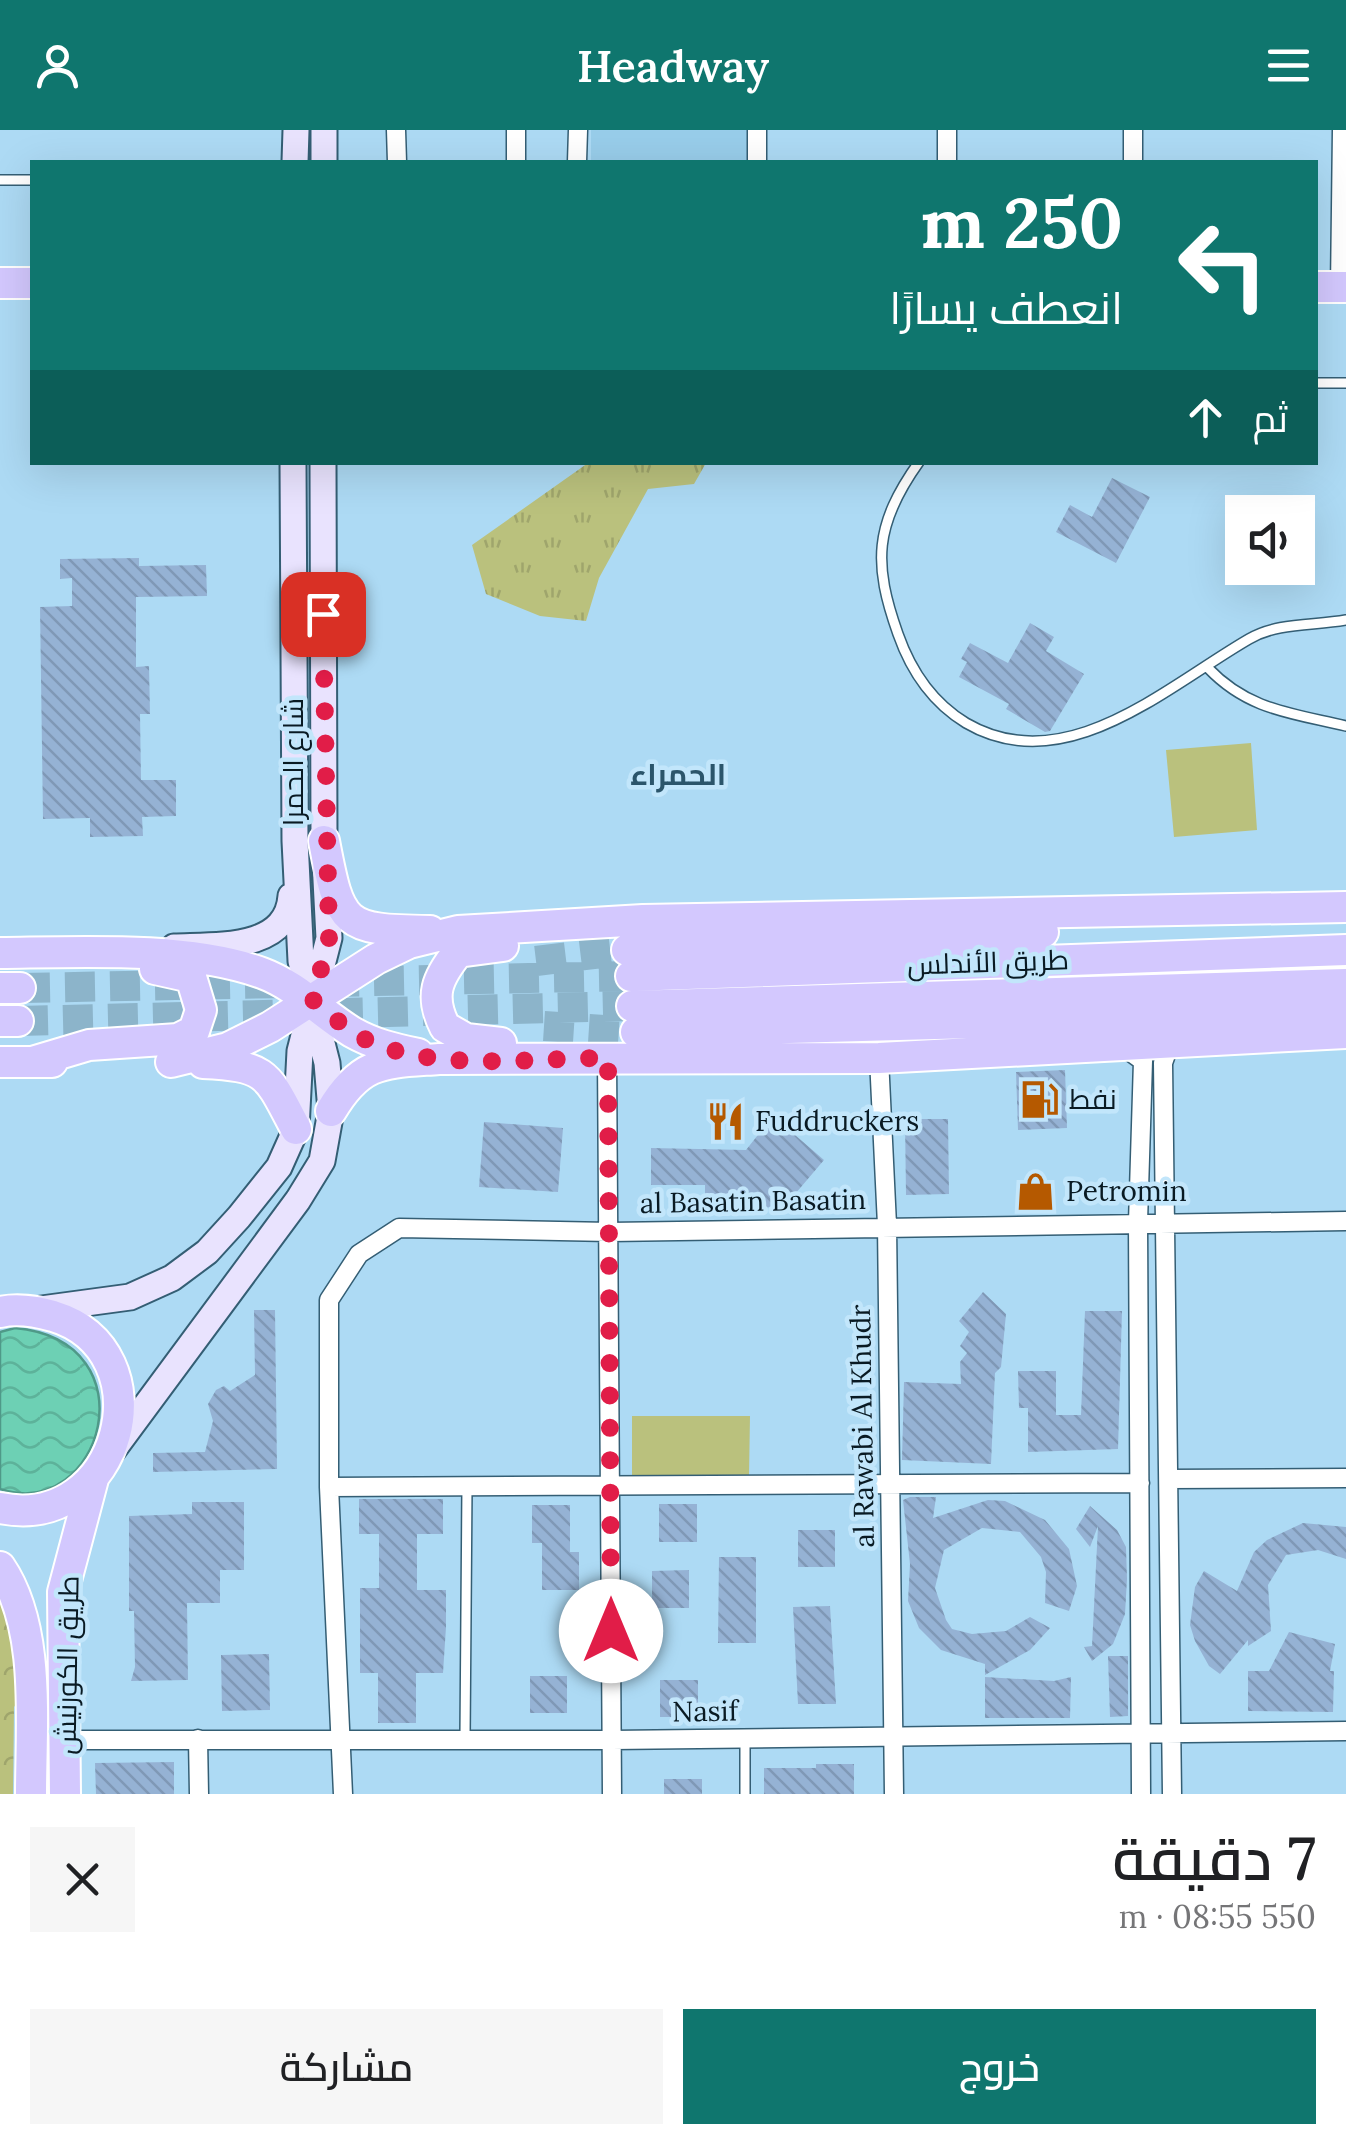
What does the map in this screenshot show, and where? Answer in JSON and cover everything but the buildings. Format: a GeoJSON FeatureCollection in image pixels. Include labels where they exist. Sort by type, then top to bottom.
{"type":"FeatureCollection","features":[{"type":"Feature","properties":{"kind":"main road"},"geometry":{"type":"LineString","coordinates":[[295,160],[296,130]]}},
{"type":"Feature","properties":{"kind":"main road"},"geometry":{"type":"LineString","coordinates":[[324,130],[324,160]]}},
{"type":"Feature","properties":{"kind":"main road"},"geometry":{"type":"LineString","coordinates":[[0,283],[30,283]]}},
{"type":"Feature","properties":{"kind":"main road","name":"شارع الحمرا"},"geometry":{"type":"LineString","coordinates":[[34,1310],[130,1297],[172,1278],[207,1252],[239,1217],[278,1167],[296,1129],[300,1050],[329,938],[309,841],[292,465]]}},
{"type":"Feature","properties":{"kind":"main road","name":"شارع الحمرا"},"geometry":{"type":"LineString","coordinates":[[309,841],[322,465]]}},
{"type":"Feature","properties":{"kind":"main road"},"geometry":{"type":"LineString","coordinates":[[309,841],[344,913],[359,925],[380,930],[458,931],[643,920],[1346,907]]}},
{"type":"Feature","properties":{"kind":"main road"},"geometry":{"type":"LineString","coordinates":[[4,953],[192,946],[267,938],[282,926],[290,911],[309,841]]}},
{"type":"Feature","properties":{"kind":"main road"},"geometry":{"type":"LineString","coordinates":[[631,991],[1346,919]]}},
{"type":"Feature","properties":{"kind":"main road"},"geometry":{"type":"LineString","coordinates":[[608,1058],[556,1043],[466,1039],[444,1027],[434,994],[442,973],[458,952],[540,944],[643,920]]}},
{"type":"Feature","properties":{"kind":"main road"},"geometry":{"type":"LineString","coordinates":[[171,1062],[228,1048],[410,943],[458,931]]}},
{"type":"Feature","properties":{"kind":"main road","name":"طريق الأندلس"},"geometry":{"type":"LineString","coordinates":[[631,991],[1346,950]]}},
{"type":"Feature","properties":{"kind":"main road"},"geometry":{"type":"LineString","coordinates":[[4,953],[221,961],[264,974],[313,1000],[350,1031],[383,1047],[439,1058]]}},
{"type":"Feature","properties":{"kind":"main road"},"geometry":{"type":"LineString","coordinates":[[4,953],[90,968],[168,969],[191,977],[200,994],[201,1010],[194,1032],[178,1040],[89,1045],[32,1062]]}},
{"type":"Feature","properties":{"kind":"main road","name":"طريق الأندلس"},"geometry":{"type":"LineString","coordinates":[[631,991],[1346,984]]}},
{"type":"Feature","properties":{"kind":"main road"},"geometry":{"type":"LineString","coordinates":[[631,991],[1346,1012]]}},
{"type":"Feature","properties":{"kind":"main road","name":"شارع الحمرا"},"geometry":{"type":"LineString","coordinates":[[111,1452],[298,1200],[322,1161],[331,1111],[327,1064],[313,1000]]}},
{"type":"Feature","properties":{"kind":"main road"},"geometry":{"type":"LineString","coordinates":[[331,1111],[348,1084],[369,1067],[439,1058],[878,1058],[1346,1034]]}},
{"type":"Feature","properties":{"kind":"main road"},"geometry":{"type":"LineString","coordinates":[[0,1062],[242,1065],[269,1078],[296,1129]]}},
{"type":"Feature","properties":{"kind":"main road"},"geometry":{"type":"LineString","coordinates":[[0,1312],[34,1310],[64,1319],[89,1337],[108,1361],[118,1390],[120,1421],[111,1452],[92,1480],[70,1498],[43,1508],[0,1508]]}},
{"type":"Feature","properties":{"kind":"main road","name":"طريق الكورنيش"},"geometry":{"type":"LineString","coordinates":[[66,1794],[63,1592],[92,1480]]}},
{"type":"Feature","properties":{"kind":"main road","name":"طريق الكورنيش"},"geometry":{"type":"LineString","coordinates":[[0,1566],[16,1591],[28,1669],[32,1794]]}},
{"type":"Feature","properties":{"kind":"street"},"geometry":{"type":"LineString","coordinates":[[396,130],[397,160]]}},
{"type":"Feature","properties":{"kind":"street"},"geometry":{"type":"LineString","coordinates":[[516,130],[516,160]]}},
{"type":"Feature","properties":{"kind":"street"},"geometry":{"type":"LineString","coordinates":[[577,160],[578,130]]}},
{"type":"Feature","properties":{"kind":"street"},"geometry":{"type":"LineString","coordinates":[[757,130],[758,160]]}},
{"type":"Feature","properties":{"kind":"street"},"geometry":{"type":"LineString","coordinates":[[947,130],[947,160]]}},
{"type":"Feature","properties":{"kind":"street"},"geometry":{"type":"LineString","coordinates":[[1133,130],[1133,160]]}},
{"type":"Feature","properties":{"kind":"street"},"geometry":{"type":"LineString","coordinates":[[1334,287],[1342,130]]}},
{"type":"Feature","properties":{"kind":"street"},"geometry":{"type":"LineString","coordinates":[[1170,1043],[1163,1063],[1172,1794]]}},
{"type":"Feature","properties":{"kind":"street"},"geometry":{"type":"LineString","coordinates":[[1122,1046],[1143,1061],[1138,1222],[1141,1794]]}},
{"type":"Feature","properties":{"kind":"street"},"geometry":{"type":"LineString","coordinates":[[608,1058],[612,1794]]}},
{"type":"Feature","properties":{"kind":"street","name":"al Rawabi Al Khudr"},"geometry":{"type":"LineString","coordinates":[[878,1058],[886,1225],[894,1794]]}},
{"type":"Feature","properties":{"kind":"street","name":"al Basatin Basatin"},"geometry":{"type":"LineString","coordinates":[[343,1794],[329,1486],[329,1300],[359,1254],[399,1228],[610,1232],[1346,1221]]}},
{"type":"Feature","properties":{"kind":"street"},"geometry":{"type":"LineString","coordinates":[[1169,1479],[1346,1478]]}},
{"type":"Feature","properties":{"kind":"street"},"geometry":{"type":"LineString","coordinates":[[329,1486],[1140,1483]]}},
{"type":"Feature","properties":{"kind":"street","name":"Nasif"},"geometry":{"type":"LineString","coordinates":[[65,1740],[612,1740],[1346,1731]]}},
{"type":"Feature","properties":{"kind":"street"},"geometry":{"type":"LineString","coordinates":[[198,1738],[199,1794]]}},
{"type":"Feature","properties":{"kind":"lane"},"geometry":{"type":"LineString","coordinates":[[0,180],[30,180]]}},
{"type":"Feature","properties":{"kind":"lane"},"geometry":{"type":"LineString","coordinates":[[1318,384],[1346,383]]}},
{"type":"Feature","properties":{"kind":"lane"},"geometry":{"type":"LineString","coordinates":[[917,465],[900,489],[885,530],[879,576],[904,652],[921,683],[954,716],[984,733],[1018,744],[1050,744],[1086,732],[1208,668],[1251,637],[1291,626],[1346,620]]}},
{"type":"Feature","properties":{"kind":"lane"},"geometry":{"type":"LineString","coordinates":[[1208,668],[1230,692],[1258,706],[1346,726]]}},
{"type":"Feature","properties":{"kind":"lane"},"geometry":{"type":"LineString","coordinates":[[464,1738],[467,1486]]}},
{"type":"Feature","properties":{"kind":"lane"},"geometry":{"type":"LineString","coordinates":[[744,1794],[745,1738]]}},
{"type":"Feature","properties":{"kind":"shaded area"},"geometry":{"type":"Polygon","coordinates":[[[591,130],[747,130],[748,160],[591,160],[591,130]]]}},
{"type":"Feature","properties":{"kind":"green space"},"geometry":{"type":"Polygon","coordinates":[[[585,465],[705,465],[694,484],[648,489],[599,578],[586,621],[540,616],[486,594],[472,545],[585,465]]]}},
{"type":"Feature","properties":{"kind":"green space"},"geometry":{"type":"Polygon","coordinates":[[[1251,743],[1257,830],[1174,837],[1166,750],[1251,743]]]}},
{"type":"Feature","properties":{"kind":"green space"},"geometry":{"type":"Polygon","coordinates":[[[632,1416],[750,1416],[749,1476],[632,1477],[632,1416]]]}},
{"type":"Feature","properties":{"kind":"green space"},"geometry":{"type":"Polygon","coordinates":[[[0,1594],[13,1637],[19,1700],[14,1707],[13,1794],[0,1794],[0,1594]]]}},
{"type":"Feature","properties":{"kind":"water"},"geometry":{"type":"Polygon","coordinates":[[[15,1328],[58,1340],[86,1363],[98,1394],[98,1426],[86,1456],[65,1480],[36,1492],[0,1489],[0,1332],[15,1328]]]}},
{"type":"Feature","properties":{"kind":"tunnel"},"geometry":{"type":"LineString","coordinates":[[536,961],[627,950]]}},
{"type":"Feature","properties":{"kind":"tunnel"},"geometry":{"type":"LineString","coordinates":[[329,982],[631,976]]}},
{"type":"Feature","properties":{"kind":"tunnel"},"geometry":{"type":"LineString","coordinates":[[20,988],[283,983]]}},
{"type":"Feature","properties":{"kind":"tunnel"},"geometry":{"type":"LineString","coordinates":[[18,1021],[632,1006]]}},
{"type":"Feature","properties":{"kind":"tunnel"},"geometry":{"type":"LineString","coordinates":[[544,1026],[636,1032]]}},
{"type":"Feature","properties":{"kind":"place","name":"نفط"},"geometry":{"type":"Point","coordinates":[1039,1099]}},
{"type":"Feature","properties":{"kind":"place","name":"Fuddruckers"},"geometry":{"type":"Point","coordinates":[725,1121]}},
{"type":"Feature","properties":{"kind":"place","name":"Petromin"},"geometry":{"type":"Point","coordinates":[1036,1191]}},
{"type":"Feature","properties":{"kind":"district","name":"الحمراء"},"geometry":{"type":"Point","coordinates":[678,775]}},
{"type":"Feature","properties":{"kind":"route"},"geometry":{"type":"LineString","coordinates":[[323,614],[324,841],[329,938],[326,964],[313,1000],[350,1031],[383,1047],[439,1058],[608,1058],[611,1631]]}}]}
